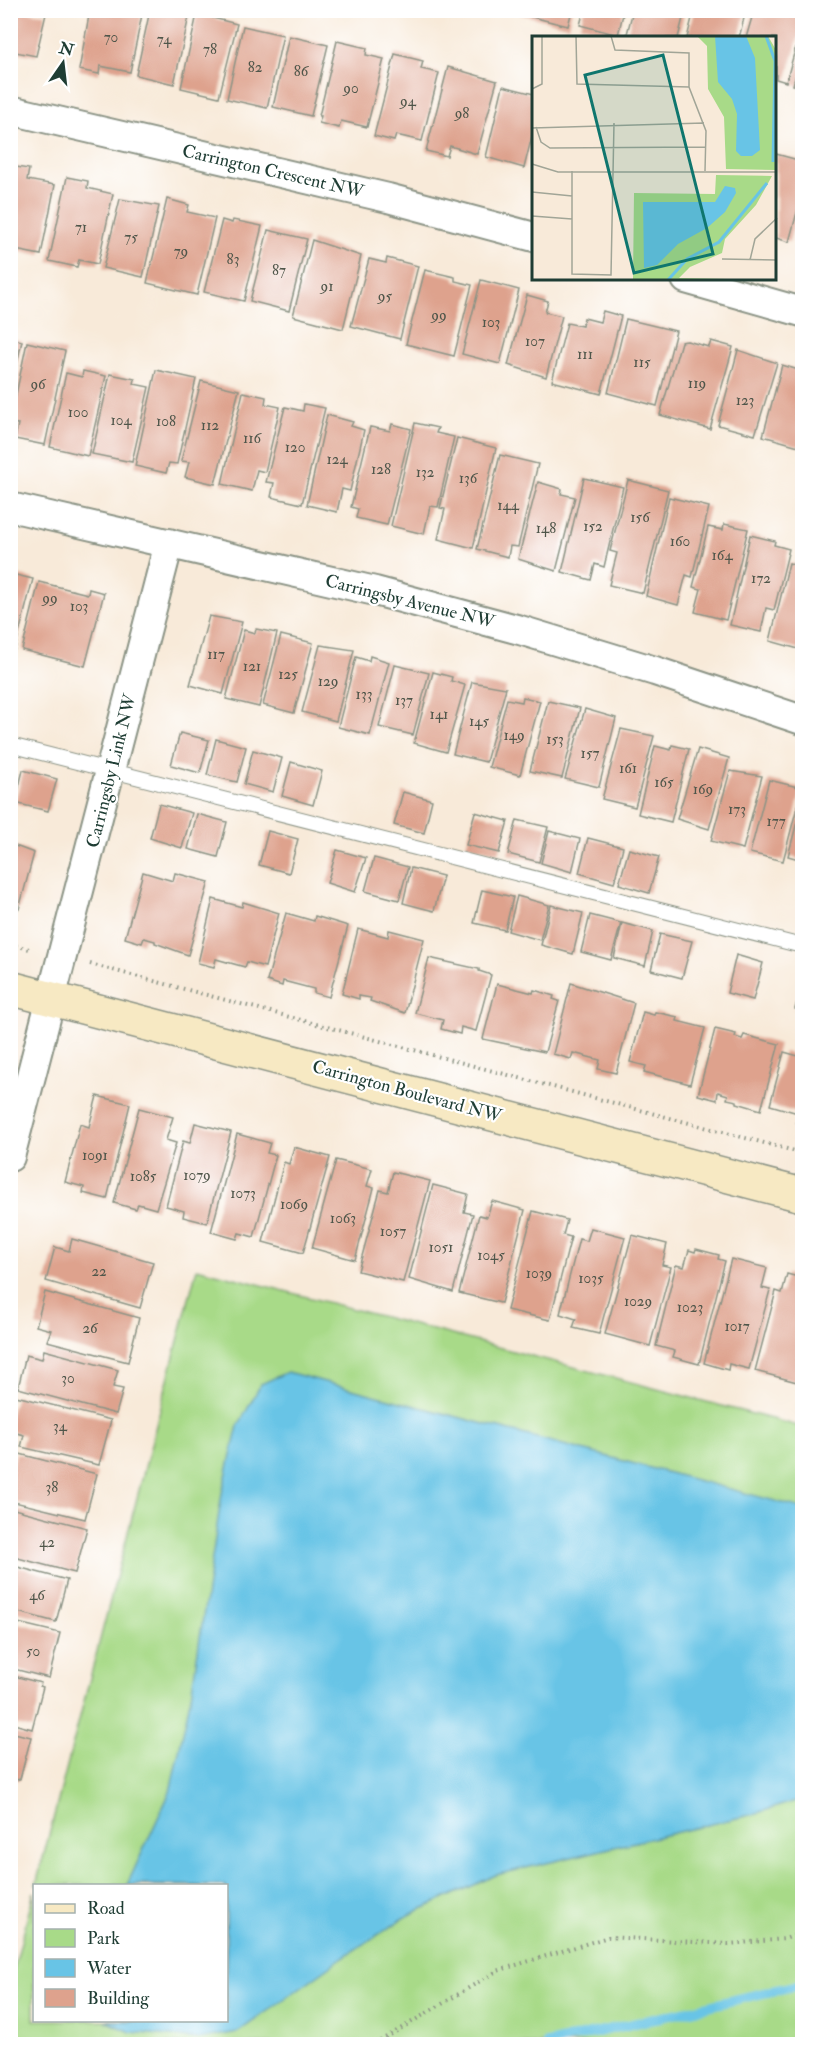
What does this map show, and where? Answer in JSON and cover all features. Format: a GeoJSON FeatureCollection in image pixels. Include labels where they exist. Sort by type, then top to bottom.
{"type":"FeatureCollection","features":[{"type":"Feature","properties":{"kind":"street","name":"Carrington Crescent NW"},"geometry":{"type":"LineString","coordinates":[[10,110],[388,198],[532,236]]}},
{"type":"Feature","properties":{"kind":"street"},"geometry":{"type":"LineString","coordinates":[[690,280],[802,312]]}},
{"type":"Feature","properties":{"kind":"street","name":"Carringsby Avenue NW"},"geometry":{"type":"LineString","coordinates":[[10,507],[375,591],[520,630],[655,671],[802,720]]}},
{"type":"Feature","properties":{"kind":"street","name":"Carringsby Link NW"},"geometry":{"type":"LineString","coordinates":[[10,1157],[169,543]]}},
{"type":"Feature","properties":{"kind":"street","name":"Carrington Boulevard NW"},"geometry":{"type":"LineString","coordinates":[[10,988],[802,1195]]}},
{"type":"Feature","properties":{"kind":"lane"},"geometry":{"type":"LineString","coordinates":[[10,746],[802,946]]}},
{"type":"Feature","properties":{"kind":"path"},"geometry":{"type":"LineString","coordinates":[[103,968],[802,1152]]}},
{"type":"Feature","properties":{"kind":"path"},"geometry":{"type":"LineString","coordinates":[[375,2044],[497,1971],[608,1937],[729,1944],[785,1939],[802,1933]]}},
{"type":"Feature","properties":{"kind":"green space"},"geometry":{"type":"Polygon","coordinates":[[[197,1268],[802,1427],[802,2044],[11,2044],[10,1984],[33,1896],[33,2022],[228,2022],[228,1884],[36,1884],[197,1268]]]}},
{"type":"Feature","properties":{"kind":"water"},"geometry":{"type":"Polygon","coordinates":[[[287,1372],[802,1508],[802,1799],[754,1814],[496,1875],[409,1915],[343,1957],[238,2032],[199,2039],[131,2032],[108,2022],[228,2022],[228,1884],[127,1884],[170,1792],[191,1696],[222,1493],[238,1426],[261,1384],[287,1372]]]}},
{"type":"Feature","properties":{"kind":"building"},"geometry":{"type":"Polygon","coordinates":[[[10,10],[46,14],[36,56],[10,51],[10,10]]]}},
{"type":"Feature","properties":{"kind":"building"},"geometry":{"type":"Polygon","coordinates":[[[90,10],[143,10],[130,72],[100,66],[99,74],[79,70],[90,10]]]}},
{"type":"Feature","properties":{"kind":"building"},"geometry":{"type":"Polygon","coordinates":[[[150,10],[190,12],[174,84],[136,75],[150,10]]]}},
{"type":"Feature","properties":{"kind":"building"},"geometry":{"type":"Polygon","coordinates":[[[521,10],[572,10],[568,26],[520,14],[521,10]]]}},
{"type":"Feature","properties":{"kind":"building"},"geometry":{"type":"Polygon","coordinates":[[[584,10],[624,10],[618,35],[580,25],[584,10]]]}},
{"type":"Feature","properties":{"kind":"building"},"geometry":{"type":"Polygon","coordinates":[[[633,10],[685,10],[678,36],[626,36],[633,10]]]}},
{"type":"Feature","properties":{"kind":"building"},"geometry":{"type":"Polygon","coordinates":[[[694,10],[746,10],[740,36],[688,36],[694,10]]]}},
{"type":"Feature","properties":{"kind":"building"},"geometry":{"type":"Polygon","coordinates":[[[754,10],[802,10],[802,25],[786,82],[777,79],[777,36],[747,36],[754,10]]]}},
{"type":"Feature","properties":{"kind":"building"},"geometry":{"type":"Polygon","coordinates":[[[197,14],[237,24],[219,97],[181,88],[197,14]]]}},
{"type":"Feature","properties":{"kind":"building"},"geometry":{"type":"Polygon","coordinates":[[[243,26],[283,35],[267,108],[227,99],[243,26]]]}},
{"type":"Feature","properties":{"kind":"building"},"geometry":{"type":"Polygon","coordinates":[[[289,36],[328,45],[311,116],[273,107],[289,36]]]}},
{"type":"Feature","properties":{"kind":"building"},"geometry":{"type":"Polygon","coordinates":[[[337,41],[367,48],[366,55],[384,59],[367,127],[341,121],[339,128],[319,123],[337,41]]]}},
{"type":"Feature","properties":{"kind":"building"},"geometry":{"type":"Polygon","coordinates":[[[802,53],[802,87],[793,85],[802,53]]]}},
{"type":"Feature","properties":{"kind":"building"},"geometry":{"type":"Polygon","coordinates":[[[395,54],[423,61],[421,69],[439,73],[422,141],[396,135],[394,141],[374,136],[395,54]]]}},
{"type":"Feature","properties":{"kind":"building"},"geometry":{"type":"Polygon","coordinates":[[[448,67],[497,81],[477,154],[450,146],[447,156],[426,151],[448,67]]]}},
{"type":"Feature","properties":{"kind":"building"},"geometry":{"type":"Polygon","coordinates":[[[503,86],[532,93],[532,136],[524,168],[486,157],[503,86]]]}},
{"type":"Feature","properties":{"kind":"building"},"geometry":{"type":"Polygon","coordinates":[[[777,154],[802,161],[802,194],[789,242],[777,238],[777,154]]]}},
{"type":"Feature","properties":{"kind":"building"},"geometry":{"type":"Polygon","coordinates":[[[10,166],[29,169],[27,180],[55,185],[41,255],[10,249],[10,166]]]}},
{"type":"Feature","properties":{"kind":"building"},"geometry":{"type":"Polygon","coordinates":[[[67,177],[88,181],[87,188],[113,194],[98,264],[79,260],[77,267],[49,261],[67,177]]]}},
{"type":"Feature","properties":{"kind":"building"},"geometry":{"type":"Polygon","coordinates":[[[120,199],[159,206],[143,277],[103,268],[120,199]]]}},
{"type":"Feature","properties":{"kind":"building"},"geometry":{"type":"Polygon","coordinates":[[[167,199],[189,205],[187,212],[215,218],[197,295],[147,283],[167,199]]]}},
{"type":"Feature","properties":{"kind":"building"},"geometry":{"type":"Polygon","coordinates":[[[222,220],[262,226],[244,301],[204,292],[222,220]]]}},
{"type":"Feature","properties":{"kind":"building"},"geometry":{"type":"Polygon","coordinates":[[[268,230],[307,239],[289,311],[250,301],[268,230]]]}},
{"type":"Feature","properties":{"kind":"building"},"geometry":{"type":"Polygon","coordinates":[[[312,240],[361,256],[343,329],[293,316],[312,240]]]}},
{"type":"Feature","properties":{"kind":"building"},"geometry":{"type":"Polygon","coordinates":[[[387,258],[418,266],[400,339],[351,326],[369,259],[386,263],[387,258]]]}},
{"type":"Feature","properties":{"kind":"building"},"geometry":{"type":"Polygon","coordinates":[[[425,270],[455,277],[455,281],[472,285],[454,356],[406,344],[425,270]]]}},
{"type":"Feature","properties":{"kind":"building"},"geometry":{"type":"Polygon","coordinates":[[[481,280],[519,290],[500,364],[462,354],[481,280]]]}},
{"type":"Feature","properties":{"kind":"building"},"geometry":{"type":"Polygon","coordinates":[[[527,295],[548,301],[545,312],[562,316],[546,377],[508,365],[527,295]]]}},
{"type":"Feature","properties":{"kind":"building"},"geometry":{"type":"Polygon","coordinates":[[[603,311],[621,316],[601,394],[552,381],[567,323],[582,326],[584,318],[600,322],[603,311]]]}},
{"type":"Feature","properties":{"kind":"building"},"geometry":{"type":"Polygon","coordinates":[[[626,319],[676,331],[657,406],[608,393],[626,319]]]}},
{"type":"Feature","properties":{"kind":"building"},"geometry":{"type":"Polygon","coordinates":[[[10,338],[22,341],[11,390],[10,390],[10,338]]]}},
{"type":"Feature","properties":{"kind":"building"},"geometry":{"type":"Polygon","coordinates":[[[687,341],[709,347],[711,341],[733,347],[710,429],[660,415],[681,342],[687,341]]]}},
{"type":"Feature","properties":{"kind":"building"},"geometry":{"type":"Polygon","coordinates":[[[27,342],[65,351],[45,445],[15,439],[18,424],[10,423],[27,342]]]}},
{"type":"Feature","properties":{"kind":"building"},"geometry":{"type":"Polygon","coordinates":[[[738,350],[777,363],[755,435],[718,425],[738,350]]]}},
{"type":"Feature","properties":{"kind":"building"},"geometry":{"type":"Polygon","coordinates":[[[782,365],[802,371],[802,447],[763,436],[782,365]]]}},
{"type":"Feature","properties":{"kind":"building"},"geometry":{"type":"Polygon","coordinates":[[[156,370],[196,379],[177,464],[169,463],[166,473],[135,466],[156,370]]]}},
{"type":"Feature","properties":{"kind":"building"},"geometry":{"type":"Polygon","coordinates":[[[83,371],[106,376],[88,456],[50,447],[66,373],[82,377],[83,371]]]}},
{"type":"Feature","properties":{"kind":"building"},"geometry":{"type":"Polygon","coordinates":[[[110,374],[135,379],[134,384],[149,387],[132,462],[92,454],[110,374]]]}},
{"type":"Feature","properties":{"kind":"building"},"geometry":{"type":"Polygon","coordinates":[[[201,381],[239,390],[215,484],[185,477],[189,462],[181,461],[201,381]]]}},
{"type":"Feature","properties":{"kind":"building"},"geometry":{"type":"Polygon","coordinates":[[[243,392],[266,397],[265,404],[280,407],[265,472],[257,470],[252,491],[222,484],[243,392]]]}},
{"type":"Feature","properties":{"kind":"building"},"geometry":{"type":"Polygon","coordinates":[[[304,404],[325,408],[302,504],[271,497],[274,483],[266,482],[285,407],[303,411],[304,404]]]}},
{"type":"Feature","properties":{"kind":"building"},"geometry":{"type":"Polygon","coordinates":[[[327,415],[353,422],[351,426],[364,430],[350,491],[342,489],[337,512],[307,505],[327,415]]]}},
{"type":"Feature","properties":{"kind":"building"},"geometry":{"type":"Polygon","coordinates":[[[415,423],[438,428],[436,433],[454,437],[438,507],[430,506],[424,534],[391,526],[415,423]]]}},
{"type":"Feature","properties":{"kind":"building"},"geometry":{"type":"Polygon","coordinates":[[[392,424],[411,429],[387,525],[356,518],[358,509],[351,507],[370,427],[390,431],[392,424]]]}},
{"type":"Feature","properties":{"kind":"building"},"geometry":{"type":"Polygon","coordinates":[[[457,438],[496,448],[473,548],[438,539],[445,509],[440,508],[457,438]]]}},
{"type":"Feature","properties":{"kind":"building"},"geometry":{"type":"Polygon","coordinates":[[[500,455],[538,464],[518,547],[510,546],[508,557],[477,549],[500,455]]]}},
{"type":"Feature","properties":{"kind":"building"},"geometry":{"type":"Polygon","coordinates":[[[584,478],[623,487],[604,567],[595,564],[591,580],[562,572],[584,478]]]}},
{"type":"Feature","properties":{"kind":"building"},"geometry":{"type":"Polygon","coordinates":[[[628,480],[668,490],[643,593],[609,585],[617,553],[610,551],[628,480]]]}},
{"type":"Feature","properties":{"kind":"building"},"geometry":{"type":"Polygon","coordinates":[[[538,482],[562,489],[561,494],[575,497],[556,571],[518,559],[538,482]]]}},
{"type":"Feature","properties":{"kind":"building"},"geometry":{"type":"Polygon","coordinates":[[[669,497],[709,507],[692,577],[686,575],[678,605],[646,596],[669,497]]]}},
{"type":"Feature","properties":{"kind":"building"},"geometry":{"type":"Polygon","coordinates":[[[724,524],[748,529],[726,620],[695,612],[701,589],[693,587],[708,527],[723,530],[724,524]]]}},
{"type":"Feature","properties":{"kind":"building"},"geometry":{"type":"Polygon","coordinates":[[[750,535],[775,541],[774,545],[789,549],[774,610],[766,608],[761,632],[730,625],[750,535]]]}},
{"type":"Feature","properties":{"kind":"building"},"geometry":{"type":"Polygon","coordinates":[[[789,563],[802,566],[802,650],[770,641],[789,563]]]}},
{"type":"Feature","properties":{"kind":"building"},"geometry":{"type":"Polygon","coordinates":[[[16,575],[33,579],[15,649],[10,648],[10,580],[14,581],[16,575]]]}},
{"type":"Feature","properties":{"kind":"building"},"geometry":{"type":"Polygon","coordinates":[[[39,582],[88,594],[89,589],[104,593],[85,666],[22,650],[39,582]]]}},
{"type":"Feature","properties":{"kind":"building"},"geometry":{"type":"Polygon","coordinates":[[[209,616],[242,622],[223,694],[190,685],[209,616]]]}},
{"type":"Feature","properties":{"kind":"building"},"geometry":{"type":"Polygon","coordinates":[[[256,629],[277,633],[259,707],[226,699],[244,630],[255,633],[256,629]]]}},
{"type":"Feature","properties":{"kind":"building"},"geometry":{"type":"Polygon","coordinates":[[[281,635],[313,643],[294,713],[263,705],[281,635]]]}},
{"type":"Feature","properties":{"kind":"building"},"geometry":{"type":"Polygon","coordinates":[[[320,645],[354,650],[336,721],[302,712],[320,645]]]}},
{"type":"Feature","properties":{"kind":"building"},"geometry":{"type":"Polygon","coordinates":[[[370,656],[389,662],[370,735],[338,727],[356,657],[369,661],[370,656]]]}},
{"type":"Feature","properties":{"kind":"building"},"geometry":{"type":"Polygon","coordinates":[[[395,665],[429,673],[413,735],[379,727],[395,665]]]}},
{"type":"Feature","properties":{"kind":"building"},"geometry":{"type":"Polygon","coordinates":[[[433,672],[452,677],[451,681],[465,685],[446,752],[414,743],[433,672]]]}},
{"type":"Feature","properties":{"kind":"building"},"geometry":{"type":"Polygon","coordinates":[[[472,682],[506,688],[486,762],[453,754],[472,682]]]}},
{"type":"Feature","properties":{"kind":"building"},"geometry":{"type":"Polygon","coordinates":[[[523,697],[540,701],[520,775],[489,767],[507,699],[522,702],[523,697]]]}},
{"type":"Feature","properties":{"kind":"building"},"geometry":{"type":"Polygon","coordinates":[[[548,701],[580,708],[562,778],[530,771],[548,701]]]}},
{"type":"Feature","properties":{"kind":"building"},"geometry":{"type":"Polygon","coordinates":[[[585,709],[616,718],[599,787],[565,779],[585,709]]]}},
{"type":"Feature","properties":{"kind":"building"},"geometry":{"type":"Polygon","coordinates":[[[621,729],[654,736],[635,807],[602,799],[621,729]]]}},
{"type":"Feature","properties":{"kind":"building"},"geometry":{"type":"Polygon","coordinates":[[[180,733],[209,740],[200,773],[171,765],[180,733]]]}},
{"type":"Feature","properties":{"kind":"building"},"geometry":{"type":"Polygon","coordinates":[[[216,739],[246,747],[237,782],[207,775],[216,739]]]}},
{"type":"Feature","properties":{"kind":"building"},"geometry":{"type":"Polygon","coordinates":[[[672,745],[689,749],[671,822],[638,814],[655,746],[671,750],[672,745]]]}},
{"type":"Feature","properties":{"kind":"building"},"geometry":{"type":"Polygon","coordinates":[[[698,749],[729,758],[709,829],[677,819],[698,749]]]}},
{"type":"Feature","properties":{"kind":"building"},"geometry":{"type":"Polygon","coordinates":[[[253,750],[282,758],[273,792],[244,784],[253,750]]]}},
{"type":"Feature","properties":{"kind":"building"},"geometry":{"type":"Polygon","coordinates":[[[291,762],[322,771],[313,805],[282,796],[291,762]]]}},
{"type":"Feature","properties":{"kind":"building"},"geometry":{"type":"Polygon","coordinates":[[[23,770],[57,779],[48,811],[15,803],[23,770]]]}},
{"type":"Feature","properties":{"kind":"building"},"geometry":{"type":"Polygon","coordinates":[[[730,771],[762,776],[743,849],[711,841],[730,771]]]}},
{"type":"Feature","properties":{"kind":"building"},"geometry":{"type":"Polygon","coordinates":[[[769,780],[802,788],[783,861],[750,853],[769,780]]]}},
{"type":"Feature","properties":{"kind":"building"},"geometry":{"type":"Polygon","coordinates":[[[403,792],[432,800],[424,833],[394,825],[403,792]]]}},
{"type":"Feature","properties":{"kind":"building"},"geometry":{"type":"Polygon","coordinates":[[[802,803],[802,860],[788,856],[802,803]]]}},
{"type":"Feature","properties":{"kind":"building"},"geometry":{"type":"Polygon","coordinates":[[[159,804],[192,813],[182,848],[150,838],[159,804]]]}},
{"type":"Feature","properties":{"kind":"building"},"geometry":{"type":"Polygon","coordinates":[[[475,812],[508,821],[499,853],[466,845],[475,812]]]}},
{"type":"Feature","properties":{"kind":"building"},"geometry":{"type":"Polygon","coordinates":[[[197,814],[227,822],[218,857],[188,849],[197,814]]]}},
{"type":"Feature","properties":{"kind":"building"},"geometry":{"type":"Polygon","coordinates":[[[517,820],[548,827],[539,862],[508,854],[517,820]]]}},
{"type":"Feature","properties":{"kind":"building"},"geometry":{"type":"Polygon","coordinates":[[[268,831],[298,839],[289,873],[259,865],[268,831]]]}},
{"type":"Feature","properties":{"kind":"building"},"geometry":{"type":"Polygon","coordinates":[[[549,831],[580,839],[572,872],[541,863],[549,831]]]}},
{"type":"Feature","properties":{"kind":"building"},"geometry":{"type":"Polygon","coordinates":[[[588,838],[623,847],[614,883],[579,873],[588,838]]]}},
{"type":"Feature","properties":{"kind":"building"},"geometry":{"type":"Polygon","coordinates":[[[10,844],[34,853],[19,909],[10,907],[10,844]]]}},
{"type":"Feature","properties":{"kind":"building"},"geometry":{"type":"Polygon","coordinates":[[[629,849],[659,857],[649,893],[619,884],[629,849]]]}},
{"type":"Feature","properties":{"kind":"building"},"geometry":{"type":"Polygon","coordinates":[[[337,850],[366,858],[355,892],[327,883],[337,850]]]}},
{"type":"Feature","properties":{"kind":"building"},"geometry":{"type":"Polygon","coordinates":[[[374,858],[408,867],[399,900],[365,891],[374,858]]]}},
{"type":"Feature","properties":{"kind":"building"},"geometry":{"type":"Polygon","coordinates":[[[411,868],[443,876],[434,911],[403,903],[411,868]]]}},
{"type":"Feature","properties":{"kind":"building"},"geometry":{"type":"Polygon","coordinates":[[[143,872],[173,881],[175,873],[209,882],[188,955],[144,938],[142,943],[125,938],[143,872]]]}},
{"type":"Feature","properties":{"kind":"building"},"geometry":{"type":"Polygon","coordinates":[[[482,890],[513,897],[505,930],[474,923],[482,890]]]}},
{"type":"Feature","properties":{"kind":"building"},"geometry":{"type":"Polygon","coordinates":[[[517,896],[549,905],[540,940],[508,931],[517,896]]]}},
{"type":"Feature","properties":{"kind":"building"},"geometry":{"type":"Polygon","coordinates":[[[213,899],[242,907],[243,902],[279,913],[265,967],[247,962],[245,967],[216,959],[214,967],[198,963],[213,899]]]}},
{"type":"Feature","properties":{"kind":"building"},"geometry":{"type":"Polygon","coordinates":[[[551,905],[583,913],[573,954],[541,945],[551,905]]]}},
{"type":"Feature","properties":{"kind":"building"},"geometry":{"type":"Polygon","coordinates":[[[286,913],[314,921],[315,916],[348,926],[329,997],[314,993],[314,989],[283,981],[282,986],[267,981],[286,913]]]}},
{"type":"Feature","properties":{"kind":"building"},"geometry":{"type":"Polygon","coordinates":[[[590,915],[621,923],[611,960],[581,952],[590,915]]]}},
{"type":"Feature","properties":{"kind":"building"},"geometry":{"type":"Polygon","coordinates":[[[622,923],[653,931],[645,966],[614,958],[622,923]]]}},
{"type":"Feature","properties":{"kind":"building"},"geometry":{"type":"Polygon","coordinates":[[[358,929],[388,937],[389,930],[424,939],[405,1013],[370,1001],[371,998],[359,996],[359,999],[342,994],[358,929]]]}},
{"type":"Feature","properties":{"kind":"building"},"geometry":{"type":"Polygon","coordinates":[[[660,934],[692,941],[682,978],[651,970],[660,934]]]}},
{"type":"Feature","properties":{"kind":"building"},"geometry":{"type":"Polygon","coordinates":[[[736,955],[763,963],[753,1000],[727,993],[736,955]]]}},
{"type":"Feature","properties":{"kind":"building"},"geometry":{"type":"Polygon","coordinates":[[[429,958],[479,969],[491,975],[476,1031],[461,1027],[460,1034],[441,1029],[443,1020],[415,1013],[429,958]]]}},
{"type":"Feature","properties":{"kind":"building"},"geometry":{"type":"Polygon","coordinates":[[[802,982],[802,1011],[795,1009],[802,982]]]}},
{"type":"Feature","properties":{"kind":"building"},"geometry":{"type":"Polygon","coordinates":[[[571,983],[634,1003],[616,1073],[598,1069],[600,1060],[573,1053],[571,1059],[553,1054],[571,983]]]}},
{"type":"Feature","properties":{"kind":"building"},"geometry":{"type":"Polygon","coordinates":[[[497,984],[533,993],[534,990],[554,996],[553,999],[559,1001],[545,1052],[483,1039],[497,984]]]}},
{"type":"Feature","properties":{"kind":"building"},"geometry":{"type":"Polygon","coordinates":[[[643,1012],[678,1017],[677,1021],[705,1028],[690,1084],[644,1072],[646,1066],[630,1062],[643,1012]]]}},
{"type":"Feature","properties":{"kind":"building"},"geometry":{"type":"Polygon","coordinates":[[[715,1029],[736,1034],[735,1037],[742,1039],[744,1035],[779,1044],[761,1110],[727,1099],[728,1095],[718,1092],[717,1100],[698,1095],[715,1029]]]}},
{"type":"Feature","properties":{"kind":"building"},"geometry":{"type":"Polygon","coordinates":[[[784,1052],[802,1057],[802,1124],[796,1122],[798,1113],[770,1105],[784,1052]]]}},
{"type":"Feature","properties":{"kind":"building"},"geometry":{"type":"Polygon","coordinates":[[[97,1096],[130,1104],[107,1199],[83,1193],[84,1187],[65,1182],[80,1124],[89,1127],[97,1096]]]}},
{"type":"Feature","properties":{"kind":"building"},"geometry":{"type":"Polygon","coordinates":[[[139,1108],[173,1117],[166,1140],[176,1143],[156,1209],[138,1204],[136,1209],[114,1203],[139,1108]]]}},
{"type":"Feature","properties":{"kind":"building"},"geometry":{"type":"Polygon","coordinates":[[[195,1123],[231,1132],[207,1223],[183,1217],[184,1211],[166,1206],[183,1141],[190,1143],[195,1123]]]}},
{"type":"Feature","properties":{"kind":"building"},"geometry":{"type":"Polygon","coordinates":[[[237,1134],[270,1143],[267,1153],[276,1155],[254,1237],[239,1233],[237,1239],[211,1232],[237,1134]]]}},
{"type":"Feature","properties":{"kind":"building"},"geometry":{"type":"Polygon","coordinates":[[[294,1147],[330,1157],[303,1253],[263,1242],[284,1162],[289,1164],[294,1147]]]}},
{"type":"Feature","properties":{"kind":"building"},"geometry":{"type":"Polygon","coordinates":[[[336,1160],[372,1169],[367,1186],[374,1188],[355,1260],[312,1248],[336,1160]]]}},
{"type":"Feature","properties":{"kind":"building"},"geometry":{"type":"Polygon","coordinates":[[[393,1172],[430,1181],[403,1282],[358,1271],[380,1190],[388,1192],[393,1172]]]}},
{"type":"Feature","properties":{"kind":"building"},"geometry":{"type":"Polygon","coordinates":[[[433,1185],[468,1194],[464,1212],[473,1214],[453,1292],[409,1279],[433,1185]]]}},
{"type":"Feature","properties":{"kind":"building"},"geometry":{"type":"Polygon","coordinates":[[[492,1201],[525,1210],[501,1303],[459,1293],[479,1215],[487,1217],[492,1201]]]}},
{"type":"Feature","properties":{"kind":"building"},"geometry":{"type":"Polygon","coordinates":[[[533,1211],[567,1220],[563,1235],[571,1237],[550,1320],[507,1310],[533,1211]]]}},
{"type":"Feature","properties":{"kind":"building"},"geometry":{"type":"Polygon","coordinates":[[[591,1228],[625,1237],[599,1334],[573,1328],[576,1319],[560,1314],[579,1239],[587,1241],[591,1228]]]}},
{"type":"Feature","properties":{"kind":"building"},"geometry":{"type":"Polygon","coordinates":[[[632,1235],[667,1244],[662,1265],[671,1267],[650,1346],[605,1334],[632,1235]]]}},
{"type":"Feature","properties":{"kind":"building"},"geometry":{"type":"Polygon","coordinates":[[[72,1239],[153,1262],[140,1308],[46,1281],[55,1247],[69,1251],[72,1239]]]}},
{"type":"Feature","properties":{"kind":"building"},"geometry":{"type":"Polygon","coordinates":[[[696,1249],[719,1255],[718,1259],[725,1261],[699,1364],[673,1357],[675,1351],[656,1346],[676,1265],[684,1267],[689,1250],[695,1252],[696,1249]]]}},
{"type":"Feature","properties":{"kind":"building"},"geometry":{"type":"Polygon","coordinates":[[[731,1259],[767,1268],[762,1288],[770,1290],[749,1369],[729,1364],[728,1370],[704,1363],[731,1259]]]}},
{"type":"Feature","properties":{"kind":"building"},"geometry":{"type":"Polygon","coordinates":[[[787,1274],[802,1278],[802,1362],[797,1382],[755,1371],[776,1291],[782,1293],[787,1274]]]}},
{"type":"Feature","properties":{"kind":"building"},"geometry":{"type":"Polygon","coordinates":[[[45,1292],[139,1318],[128,1362],[47,1341],[51,1330],[36,1326],[45,1292]]]}},
{"type":"Feature","properties":{"kind":"building"},"geometry":{"type":"Polygon","coordinates":[[[44,1350],[118,1370],[113,1387],[123,1389],[116,1414],[18,1388],[26,1355],[42,1359],[44,1350]]]}},
{"type":"Feature","properties":{"kind":"building"},"geometry":{"type":"Polygon","coordinates":[[[16,1396],[111,1420],[99,1465],[21,1447],[24,1435],[10,1431],[10,1416],[16,1396]]]}},
{"type":"Feature","properties":{"kind":"building"},"geometry":{"type":"Polygon","coordinates":[[[16,1453],[97,1474],[85,1519],[10,1501],[10,1464],[13,1464],[16,1453]]]}},
{"type":"Feature","properties":{"kind":"building"},"geometry":{"type":"Polygon","coordinates":[[[10,1508],[87,1528],[75,1573],[10,1556],[10,1508]]]}},
{"type":"Feature","properties":{"kind":"building"},"geometry":{"type":"Polygon","coordinates":[[[10,1565],[67,1580],[56,1622],[10,1610],[10,1565]]]}},
{"type":"Feature","properties":{"kind":"building"},"geometry":{"type":"Polygon","coordinates":[[[10,1621],[60,1633],[49,1678],[10,1668],[10,1621]]]}},
{"type":"Feature","properties":{"kind":"building"},"geometry":{"type":"Polygon","coordinates":[[[10,1675],[41,1683],[40,1686],[43,1687],[32,1729],[10,1723],[10,1675]]]}},
{"type":"Feature","properties":{"kind":"building"},"geometry":{"type":"Polygon","coordinates":[[[10,1732],[31,1737],[20,1779],[16,1780],[10,1778],[10,1732]]]}},
{"type":"Feature","properties":{"kind":"waterway"},"geometry":{"type":"LineString","coordinates":[[547,2044],[802,1984]]}}]}
